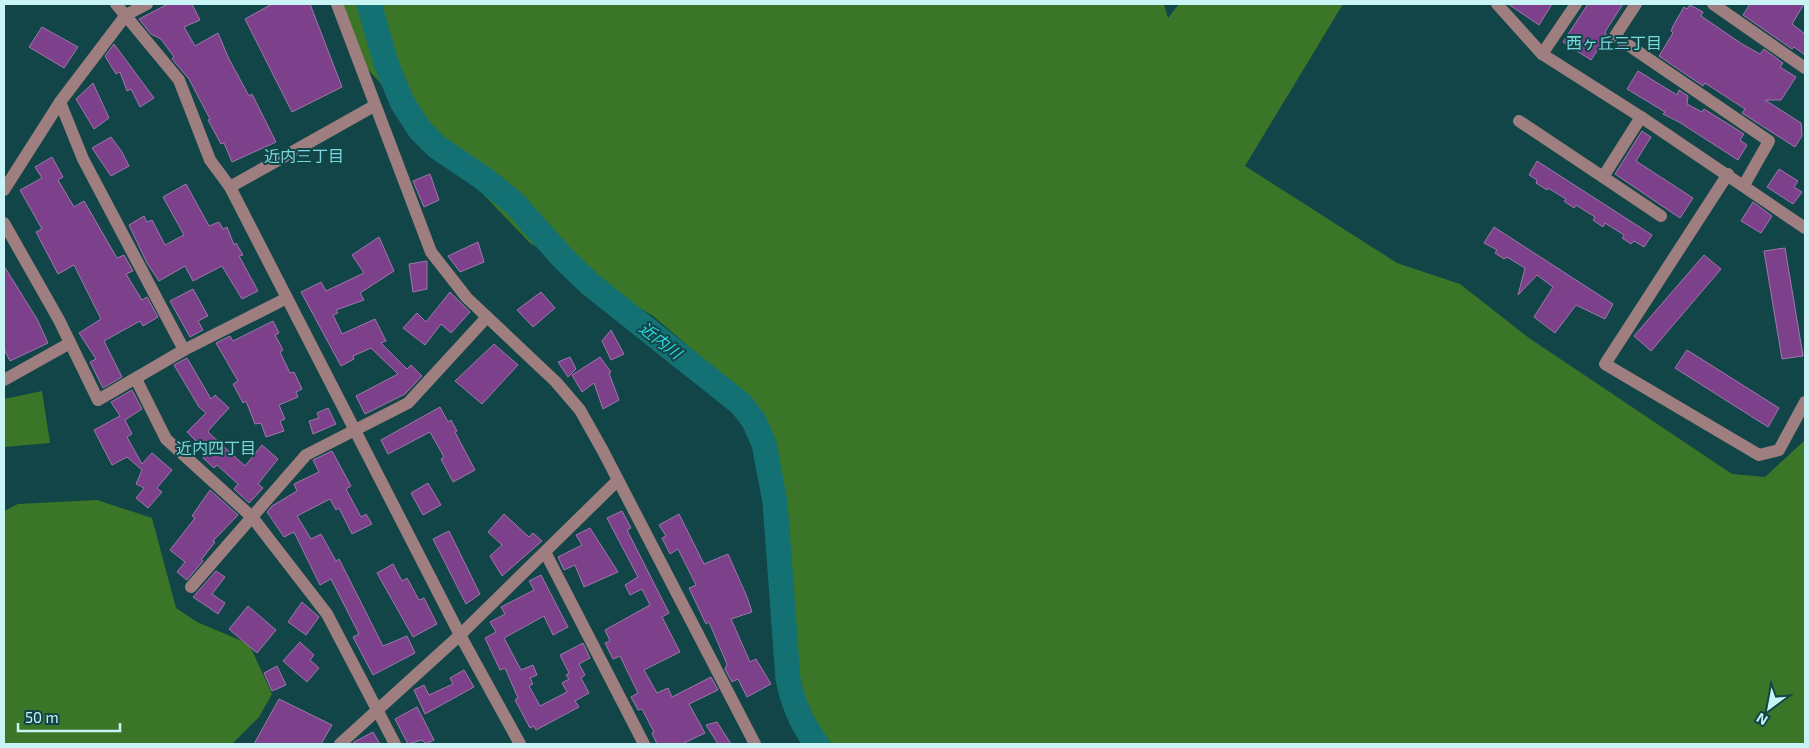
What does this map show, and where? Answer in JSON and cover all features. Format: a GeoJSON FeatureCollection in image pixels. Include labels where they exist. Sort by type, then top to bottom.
{"type":"FeatureCollection","features":[{"type":"Feature","properties":{"kind":"street"},"geometry":{"type":"LineString","coordinates":[[116,4],[179,80],[210,160],[230,187],[460,634],[520,744]]}},
{"type":"Feature","properties":{"kind":"street"},"geometry":{"type":"LineString","coordinates":[[4,190],[60,102],[126,15],[147,4]]}},
{"type":"Feature","properties":{"kind":"street"},"geometry":{"type":"LineString","coordinates":[[337,4],[374,106],[431,252],[467,298],[556,382],[580,410],[756,744]]}},
{"type":"Feature","properties":{"kind":"street"},"geometry":{"type":"LineString","coordinates":[[1497,4],[1542,54],[1728,174],[1805,228]]}},
{"type":"Feature","properties":{"kind":"street"},"geometry":{"type":"LineString","coordinates":[[1542,54],[1576,4]]}},
{"type":"Feature","properties":{"kind":"street"},"geometry":{"type":"LineString","coordinates":[[1636,4],[1615,36],[1769,141],[1744,185]]}},
{"type":"Feature","properties":{"kind":"street"},"geometry":{"type":"LineString","coordinates":[[1720,6],[1805,68]]}},
{"type":"Feature","properties":{"kind":"street"},"geometry":{"type":"LineString","coordinates":[[60,102],[83,159],[184,350]]}},
{"type":"Feature","properties":{"kind":"street"},"geometry":{"type":"LineString","coordinates":[[230,187],[374,106]]}},
{"type":"Feature","properties":{"kind":"street"},"geometry":{"type":"LineString","coordinates":[[1603,177],[1640,117]]}},
{"type":"Feature","properties":{"kind":"street"},"geometry":{"type":"LineString","coordinates":[[1519,120],[1661,216]]}},
{"type":"Feature","properties":{"kind":"street"},"geometry":{"type":"LineString","coordinates":[[1728,174],[1605,364],[1760,455],[1779,450],[1804,402]]}},
{"type":"Feature","properties":{"kind":"street"},"geometry":{"type":"LineString","coordinates":[[4,223],[70,343],[98,400],[184,350],[287,298]]}},
{"type":"Feature","properties":{"kind":"street"},"geometry":{"type":"LineString","coordinates":[[191,587],[306,455],[408,403],[487,317]]}},
{"type":"Feature","properties":{"kind":"street"},"geometry":{"type":"LineString","coordinates":[[4,380],[70,343]]}},
{"type":"Feature","properties":{"kind":"street"},"geometry":{"type":"LineString","coordinates":[[136,379],[166,439],[252,517],[327,614],[395,744]]}},
{"type":"Feature","properties":{"kind":"street"},"geometry":{"type":"LineString","coordinates":[[340,744],[460,634],[617,481]]}},
{"type":"Feature","properties":{"kind":"street"},"geometry":{"type":"LineString","coordinates":[[546,552],[644,744]]}},
{"type":"Feature","properties":{"kind":"green space"},"geometry":{"type":"Polygon","coordinates":[[[341,4],[1164,4],[1168,18],[1179,4],[1343,4],[1245,166],[1397,263],[1460,284],[1529,338],[1732,474],[1765,477],[1805,440],[1805,744],[831,744],[801,700],[788,512],[748,397],[653,316],[530,243],[435,144],[356,56],[341,4]]]}},
{"type":"Feature","properties":{"kind":"green space"},"geometry":{"type":"Polygon","coordinates":[[[42,391],[50,443],[4,447],[4,399],[42,391]]]}},
{"type":"Feature","properties":{"kind":"green space"},"geometry":{"type":"Polygon","coordinates":[[[97,500],[152,518],[176,608],[197,622],[249,644],[272,694],[259,717],[232,744],[4,744],[4,511],[18,504],[97,500]]]}},
{"type":"Feature","properties":{"kind":"building"},"geometry":{"type":"Polygon","coordinates":[[[168,4],[192,4],[200,20],[184,27],[195,46],[218,33],[229,59],[249,96],[252,94],[276,142],[232,162],[224,143],[221,144],[208,120],[210,119],[189,79],[172,59],[174,57],[161,39],[151,34],[139,19],[168,4]]]}},
{"type":"Feature","properties":{"kind":"building"},"geometry":{"type":"Polygon","coordinates":[[[272,4],[310,4],[342,87],[292,112],[245,19],[272,4]]]}},
{"type":"Feature","properties":{"kind":"building"},"geometry":{"type":"Polygon","coordinates":[[[1508,4],[1552,4],[1539,25],[1508,4]]]}},
{"type":"Feature","properties":{"kind":"building"},"geometry":{"type":"Polygon","coordinates":[[[1588,4],[1623,4],[1605,32],[1607,36],[1591,60],[1563,42],[1588,4]]]}},
{"type":"Feature","properties":{"kind":"building"},"geometry":{"type":"Polygon","coordinates":[[[1750,4],[1804,4],[1792,24],[1805,34],[1805,55],[1794,47],[1792,49],[1743,15],[1750,4]]]}},
{"type":"Feature","properties":{"kind":"building"},"geometry":{"type":"Polygon","coordinates":[[[1690,5],[1703,12],[1701,16],[1742,44],[1760,54],[1764,49],[1783,63],[1780,67],[1796,77],[1781,100],[1765,100],[1801,123],[1802,136],[1795,147],[1742,113],[1745,109],[1705,83],[1703,86],[1659,56],[1673,33],[1671,31],[1684,7],[1687,9],[1690,5]]]}},
{"type":"Feature","properties":{"kind":"building"},"geometry":{"type":"Polygon","coordinates":[[[42,27],[78,47],[64,68],[29,47],[42,27]]]}},
{"type":"Feature","properties":{"kind":"building"},"geometry":{"type":"Polygon","coordinates":[[[114,44],[154,98],[140,107],[131,89],[127,91],[120,72],[116,74],[105,56],[114,44]]]}},
{"type":"Feature","properties":{"kind":"building"},"geometry":{"type":"Polygon","coordinates":[[[1638,71],[1677,95],[1679,90],[1688,96],[1687,104],[1702,112],[1704,109],[1744,134],[1740,140],[1747,145],[1738,160],[1679,122],[1663,114],[1665,112],[1627,89],[1638,71]]]}},
{"type":"Feature","properties":{"kind":"building"},"geometry":{"type":"Polygon","coordinates":[[[93,83],[109,118],[94,129],[76,99],[93,83]]]}},
{"type":"Feature","properties":{"kind":"building"},"geometry":{"type":"Polygon","coordinates":[[[1642,131],[1651,137],[1636,161],[1693,198],[1680,218],[1615,174],[1642,131]]]}},
{"type":"Feature","properties":{"kind":"building"},"geometry":{"type":"Polygon","coordinates":[[[111,137],[129,166],[111,176],[92,148],[111,137]]]}},
{"type":"Feature","properties":{"kind":"building"},"geometry":{"type":"Polygon","coordinates":[[[52,157],[63,177],[58,180],[74,207],[84,201],[117,258],[124,255],[133,271],[126,274],[142,300],[147,297],[158,317],[143,326],[140,321],[104,341],[122,377],[103,388],[90,362],[96,359],[79,333],[101,319],[74,265],[58,274],[36,232],[42,229],[20,190],[42,178],[35,167],[52,157]]]}},
{"type":"Feature","properties":{"kind":"building"},"geometry":{"type":"Polygon","coordinates":[[[1537,161],[1652,235],[1644,247],[1634,241],[1631,244],[1622,238],[1624,235],[1605,223],[1603,227],[1593,220],[1595,217],[1576,205],[1574,208],[1564,201],[1566,199],[1536,183],[1537,180],[1529,175],[1537,161]]]}},
{"type":"Feature","properties":{"kind":"building"},"geometry":{"type":"Polygon","coordinates":[[[1779,169],[1798,181],[1794,187],[1802,192],[1793,204],[1767,187],[1779,169]]]}},
{"type":"Feature","properties":{"kind":"building"},"geometry":{"type":"Polygon","coordinates":[[[430,174],[439,200],[424,207],[413,181],[430,174]]]}},
{"type":"Feature","properties":{"kind":"building"},"geometry":{"type":"Polygon","coordinates":[[[186,184],[209,226],[219,222],[223,229],[227,227],[234,245],[236,243],[243,255],[239,256],[258,291],[242,299],[222,266],[193,281],[185,266],[159,281],[147,263],[129,225],[144,216],[147,222],[152,220],[165,245],[184,235],[163,197],[186,184]]]}},
{"type":"Feature","properties":{"kind":"building"},"geometry":{"type":"Polygon","coordinates":[[[1753,202],[1772,216],[1761,233],[1741,221],[1753,202]]]}},
{"type":"Feature","properties":{"kind":"building"},"geometry":{"type":"Polygon","coordinates":[[[1494,227],[1613,304],[1605,319],[1576,305],[1555,333],[1534,317],[1553,287],[1537,275],[1518,295],[1525,268],[1507,257],[1504,259],[1495,253],[1497,250],[1484,243],[1494,227]]]}},
{"type":"Feature","properties":{"kind":"building"},"geometry":{"type":"Polygon","coordinates":[[[379,237],[394,271],[360,293],[364,300],[336,310],[338,313],[333,315],[342,334],[375,319],[386,341],[381,343],[407,369],[411,365],[422,376],[405,394],[365,414],[356,396],[398,374],[371,348],[353,356],[354,359],[341,366],[301,292],[321,282],[326,291],[364,273],[352,255],[379,237]]]}},
{"type":"Feature","properties":{"kind":"building"},"geometry":{"type":"Polygon","coordinates":[[[478,242],[484,262],[460,272],[448,256],[478,242]]]}},
{"type":"Feature","properties":{"kind":"building"},"geometry":{"type":"Polygon","coordinates":[[[1785,248],[1803,356],[1782,359],[1764,251],[1785,248]]]}},
{"type":"Feature","properties":{"kind":"building"},"geometry":{"type":"Polygon","coordinates":[[[1704,255],[1721,269],[1651,351],[1634,336],[1704,255]]]}},
{"type":"Feature","properties":{"kind":"building"},"geometry":{"type":"Polygon","coordinates":[[[427,261],[427,289],[413,292],[409,264],[427,261]]]}},
{"type":"Feature","properties":{"kind":"building"},"geometry":{"type":"Polygon","coordinates":[[[4,266],[37,319],[48,343],[10,361],[4,349],[4,266]]]}},
{"type":"Feature","properties":{"kind":"building"},"geometry":{"type":"Polygon","coordinates":[[[193,289],[208,316],[198,321],[203,330],[190,337],[170,301],[193,289]]]}},
{"type":"Feature","properties":{"kind":"building"},"geometry":{"type":"Polygon","coordinates":[[[450,292],[470,312],[451,333],[441,324],[425,345],[403,328],[417,313],[426,322],[450,292]]]}},
{"type":"Feature","properties":{"kind":"building"},"geometry":{"type":"Polygon","coordinates":[[[541,292],[555,308],[533,327],[517,310],[541,292]]]}},
{"type":"Feature","properties":{"kind":"building"},"geometry":{"type":"Polygon","coordinates":[[[273,321],[279,333],[275,335],[283,350],[280,352],[290,373],[294,372],[302,389],[296,392],[298,397],[279,405],[285,419],[280,421],[284,431],[266,437],[261,423],[255,424],[246,401],[243,403],[233,384],[238,381],[216,343],[230,336],[233,341],[273,321]]]}},
{"type":"Feature","properties":{"kind":"building"},"geometry":{"type":"Polygon","coordinates":[[[611,330],[624,354],[611,360],[602,341],[611,330]]]}},
{"type":"Feature","properties":{"kind":"building"},"geometry":{"type":"Polygon","coordinates":[[[494,344],[518,365],[482,404],[455,381],[494,344]]]}},
{"type":"Feature","properties":{"kind":"building"},"geometry":{"type":"Polygon","coordinates":[[[1687,350],[1779,408],[1768,427],[1675,368],[1687,350]]]}},
{"type":"Feature","properties":{"kind":"building"},"geometry":{"type":"Polygon","coordinates":[[[570,357],[576,369],[568,377],[558,362],[570,357]]]}},
{"type":"Feature","properties":{"kind":"building"},"geometry":{"type":"Polygon","coordinates":[[[600,357],[611,372],[609,373],[619,400],[603,409],[594,383],[582,392],[572,375],[600,357]]]}},
{"type":"Feature","properties":{"kind":"building"},"geometry":{"type":"Polygon","coordinates":[[[187,358],[211,399],[215,395],[229,408],[208,431],[209,433],[245,466],[262,445],[278,459],[258,484],[263,488],[249,503],[234,489],[238,484],[217,465],[214,468],[203,458],[208,453],[187,432],[206,413],[199,407],[174,365],[187,358]]]}},
{"type":"Feature","properties":{"kind":"building"},"geometry":{"type":"Polygon","coordinates":[[[132,390],[142,409],[125,420],[132,434],[127,437],[142,464],[152,453],[172,470],[157,488],[162,492],[148,508],[136,498],[144,488],[136,484],[142,470],[127,457],[112,465],[94,430],[120,416],[111,402],[132,390]]]}},
{"type":"Feature","properties":{"kind":"building"},"geometry":{"type":"Polygon","coordinates":[[[440,407],[448,422],[451,420],[457,431],[455,432],[475,470],[453,482],[441,459],[444,457],[430,432],[388,454],[381,440],[440,407]]]}},
{"type":"Feature","properties":{"kind":"building"},"geometry":{"type":"Polygon","coordinates":[[[328,408],[336,424],[313,434],[309,421],[319,418],[317,413],[328,408]]]}},
{"type":"Feature","properties":{"kind":"building"},"geometry":{"type":"Polygon","coordinates":[[[332,451],[351,486],[346,489],[361,517],[366,514],[372,524],[352,534],[339,508],[336,510],[330,499],[297,516],[311,539],[321,534],[336,561],[339,559],[383,646],[407,636],[415,653],[373,675],[353,637],[359,634],[331,579],[320,585],[294,532],[284,537],[267,512],[272,506],[297,491],[294,484],[319,472],[313,460],[332,451]]]}},
{"type":"Feature","properties":{"kind":"building"},"geometry":{"type":"Polygon","coordinates":[[[428,483],[441,505],[423,515],[411,493],[428,483]]]}},
{"type":"Feature","properties":{"kind":"building"},"geometry":{"type":"Polygon","coordinates":[[[210,490],[238,515],[213,541],[215,542],[201,560],[203,561],[187,580],[177,572],[185,562],[170,550],[195,518],[192,516],[210,490]]]}},
{"type":"Feature","properties":{"kind":"building"},"geometry":{"type":"Polygon","coordinates":[[[622,511],[631,528],[627,530],[669,613],[662,617],[680,652],[644,670],[657,693],[668,688],[672,697],[711,677],[718,690],[689,704],[705,733],[682,744],[657,744],[652,733],[654,732],[642,709],[638,710],[631,697],[638,693],[620,656],[613,659],[605,643],[610,641],[605,630],[650,605],[642,589],[630,595],[625,585],[638,577],[607,518],[622,511]]]}},
{"type":"Feature","properties":{"kind":"building"},"geometry":{"type":"Polygon","coordinates":[[[504,514],[529,537],[533,533],[542,541],[502,576],[490,556],[502,545],[488,532],[504,514]]]}},
{"type":"Feature","properties":{"kind":"building"},"geometry":{"type":"Polygon","coordinates":[[[679,514],[704,564],[728,554],[747,597],[752,612],[731,619],[750,662],[756,659],[771,684],[747,697],[738,679],[732,682],[725,669],[727,664],[709,622],[706,624],[689,588],[696,585],[678,549],[670,554],[662,538],[666,536],[659,525],[679,514]]]}},
{"type":"Feature","properties":{"kind":"building"},"geometry":{"type":"Polygon","coordinates":[[[590,528],[618,572],[584,587],[575,565],[564,570],[558,557],[582,545],[576,535],[590,528]]]}},
{"type":"Feature","properties":{"kind":"building"},"geometry":{"type":"Polygon","coordinates":[[[449,531],[480,594],[466,604],[433,539],[449,531]]]}},
{"type":"Feature","properties":{"kind":"building"},"geometry":{"type":"Polygon","coordinates":[[[393,564],[402,581],[407,578],[419,600],[424,598],[437,624],[413,637],[377,573],[393,564]]]}},
{"type":"Feature","properties":{"kind":"building"},"geometry":{"type":"Polygon","coordinates":[[[216,571],[225,577],[212,594],[225,603],[218,614],[193,597],[216,571]]]}},
{"type":"Feature","properties":{"kind":"building"},"geometry":{"type":"Polygon","coordinates":[[[541,575],[568,627],[553,635],[544,616],[504,638],[521,670],[533,665],[537,675],[530,678],[533,684],[529,686],[540,706],[567,692],[562,683],[569,679],[566,675],[569,673],[560,655],[583,643],[590,658],[579,664],[585,675],[581,678],[589,693],[575,701],[579,707],[536,730],[534,726],[530,728],[515,700],[518,698],[505,668],[500,670],[485,638],[496,632],[490,622],[505,614],[501,607],[534,590],[529,581],[541,575]]]}},
{"type":"Feature","properties":{"kind":"building"},"geometry":{"type":"Polygon","coordinates":[[[302,602],[319,617],[306,635],[288,622],[302,602]]]}},
{"type":"Feature","properties":{"kind":"building"},"geometry":{"type":"Polygon","coordinates":[[[248,606],[276,630],[257,653],[229,629],[248,606]]]}},
{"type":"Feature","properties":{"kind":"building"},"geometry":{"type":"Polygon","coordinates":[[[300,642],[314,655],[310,660],[319,668],[307,682],[283,661],[300,642]]]}},
{"type":"Feature","properties":{"kind":"building"},"geometry":{"type":"Polygon","coordinates":[[[277,666],[286,685],[272,691],[264,673],[277,666]]]}},
{"type":"Feature","properties":{"kind":"building"},"geometry":{"type":"Polygon","coordinates":[[[464,670],[474,687],[425,714],[414,690],[424,685],[429,695],[453,684],[450,678],[464,670]]]}},
{"type":"Feature","properties":{"kind":"building"},"geometry":{"type":"Polygon","coordinates":[[[279,699],[332,725],[321,744],[254,744],[279,699]]]}},
{"type":"Feature","properties":{"kind":"building"},"geometry":{"type":"Polygon","coordinates":[[[417,707],[434,740],[426,744],[422,740],[408,744],[395,719],[417,707]]]}},
{"type":"Feature","properties":{"kind":"building"},"geometry":{"type":"Polygon","coordinates":[[[717,722],[731,744],[718,744],[706,725],[717,722]]]}},
{"type":"Feature","properties":{"kind":"building"},"geometry":{"type":"Polygon","coordinates":[[[373,732],[380,744],[352,744],[354,742],[373,732]]]}},
{"type":"Feature","properties":{"kind":"waterway","name":"近内川"},"geometry":{"type":"LineString","coordinates":[[369,4],[386,63],[402,102],[420,130],[437,147],[483,178],[514,203],[563,258],[590,284],[741,404],[754,421],[764,444],[775,502],[788,679],[798,713],[806,729],[817,744]]}},
{"type":"Feature","properties":{"kind":"district","name":"西ヶ丘三丁目"},"geometry":{"type":"Point","coordinates":[1614,42]}},
{"type":"Feature","properties":{"kind":"district","name":"近内三丁目"},"geometry":{"type":"Point","coordinates":[304,155]}},
{"type":"Feature","properties":{"kind":"district","name":"近内四丁目"},"geometry":{"type":"Point","coordinates":[216,447]}}]}
